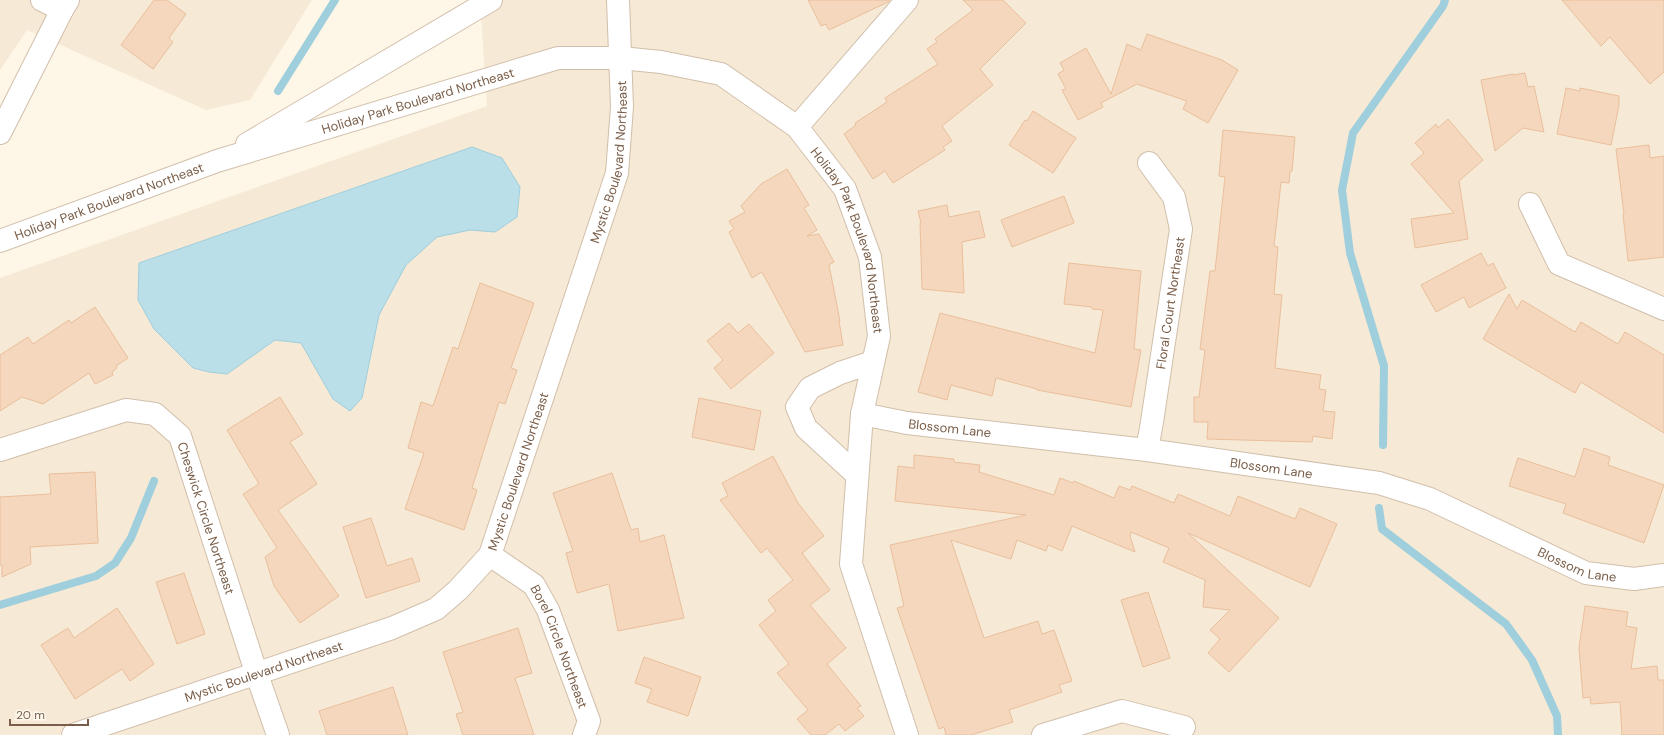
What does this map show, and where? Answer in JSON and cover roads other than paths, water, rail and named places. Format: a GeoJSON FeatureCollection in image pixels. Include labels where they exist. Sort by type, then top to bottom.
{"type":"FeatureCollection","features":[{"type":"Feature","properties":{"kind":"street"},"geometry":{"type":"LineString","coordinates":[[0,133],[65,5],[42,0]]}},
{"type":"Feature","properties":{"kind":"street","name":"Holiday Park Boulevard Northeast"},"geometry":{"type":"LineString","coordinates":[[217,161],[491,0]]}},
{"type":"Feature","properties":{"kind":"street"},"geometry":{"type":"LineString","coordinates":[[618,0],[621,58]]}},
{"type":"Feature","properties":{"kind":"street"},"geometry":{"type":"LineString","coordinates":[[797,127],[907,0]]}},
{"type":"Feature","properties":{"kind":"street","name":"Holiday Park Boulevard Northeast"},"geometry":{"type":"LineString","coordinates":[[0,241],[217,161],[558,58],[621,58],[661,62],[722,74],[797,127],[845,189],[870,257],[880,336],[862,414],[851,564],[908,735]]}},
{"type":"Feature","properties":{"kind":"street","name":"Mystic Boulevard Northeast"},"geometry":{"type":"LineString","coordinates":[[73,735],[256,672],[392,628],[436,609],[458,590],[490,555],[617,173],[622,107],[621,58]]}},
{"type":"Feature","properties":{"kind":"street","name":"Floral Court Northeast"},"geometry":{"type":"LineString","coordinates":[[1146,450],[1152,422],[1181,229],[1174,197],[1149,164]]}},
{"type":"Feature","properties":{"kind":"street"},"geometry":{"type":"LineString","coordinates":[[1530,204],[1559,264],[1664,309]]}},
{"type":"Feature","properties":{"kind":"street"},"geometry":{"type":"LineString","coordinates":[[857,475],[806,428],[797,407],[810,388],[840,373],[873,362]]}},
{"type":"Feature","properties":{"kind":"street","name":"Cheswick Circle Northeast"},"geometry":{"type":"LineString","coordinates":[[0,450],[126,410],[155,414],[160,418],[180,436],[256,672]]}},
{"type":"Feature","properties":{"kind":"street","name":"Blossom Lane"},"geometry":{"type":"LineString","coordinates":[[862,414],[907,423],[1146,450],[1379,483],[1430,499],[1586,573],[1634,579],[1664,575]]}},
{"type":"Feature","properties":{"kind":"street","name":"Borel Circle Northeast"},"geometry":{"type":"LineString","coordinates":[[490,555],[534,585],[548,610],[589,721],[584,735]]}},
{"type":"Feature","properties":{"kind":"street"},"geometry":{"type":"LineString","coordinates":[[256,672],[278,735]]}},
{"type":"Feature","properties":{"kind":"street"},"geometry":{"type":"LineString","coordinates":[[1043,735],[1122,711],[1184,727]]}},
{"type":"Feature","properties":{"kind":"water"},"geometry":{"type":"Polygon","coordinates":[[[472,147],[502,158],[520,187],[517,217],[495,232],[470,230],[437,237],[406,265],[379,315],[362,398],[350,411],[333,399],[301,343],[275,340],[227,374],[193,368],[154,329],[138,300],[139,263],[472,147]]]}},
{"type":"Feature","properties":{"kind":"waterway"},"geometry":{"type":"LineString","coordinates":[[278,91],[335,0]]}},
{"type":"Feature","properties":{"kind":"waterway"},"geometry":{"type":"LineString","coordinates":[[1383,445],[1384,366],[1350,253],[1342,190],[1353,133],[1443,6],[1445,0]]}},
{"type":"Feature","properties":{"kind":"waterway"},"geometry":{"type":"LineString","coordinates":[[0,605],[96,576],[115,563],[131,538],[154,481]]}},
{"type":"Feature","properties":{"kind":"waterway"},"geometry":{"type":"LineString","coordinates":[[1379,508],[1382,529],[1506,624],[1532,660],[1557,716],[1558,735]]}}]}
